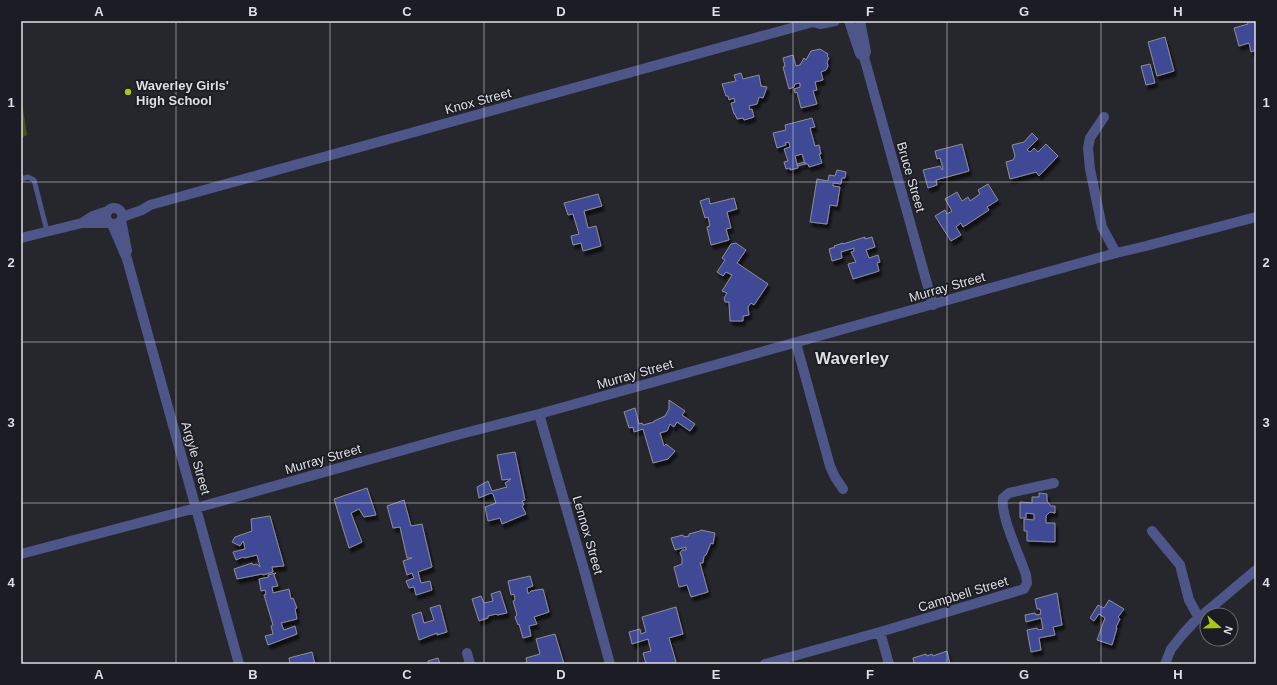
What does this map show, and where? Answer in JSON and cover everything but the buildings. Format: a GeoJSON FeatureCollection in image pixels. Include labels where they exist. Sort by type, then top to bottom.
{"type":"FeatureCollection","features":[{"type":"Feature","properties":{"kind":"street","name":"Knox Street"},"geometry":{"type":"LineString","coordinates":[[121,216],[150,206],[814,22],[820,24],[835,21]]}},
{"type":"Feature","properties":{"kind":"street","name":"Bruce Street"},"geometry":{"type":"LineString","coordinates":[[850,21],[860,54],[864,57],[933,305]]}},
{"type":"Feature","properties":{"kind":"street","name":"Bruce Street"},"geometry":{"type":"LineString","coordinates":[[860,21],[866,52],[864,57]]}},
{"type":"Feature","properties":{"kind":"street"},"geometry":{"type":"LineString","coordinates":[[1104,117],[1090,138],[1088,148],[1090,169],[1102,228],[1116,253]]}},
{"type":"Feature","properties":{"kind":"street"},"geometry":{"type":"LineString","coordinates":[[21,238],[82,223],[117,224],[121,216],[114,208],[93,216],[82,223]]}},
{"type":"Feature","properties":{"kind":"street"},"geometry":{"type":"LineString","coordinates":[[108,211],[106,217],[110,223]]}},
{"type":"Feature","properties":{"kind":"street","name":"Argyle Street"},"geometry":{"type":"LineString","coordinates":[[121,216],[127,259]]}},
{"type":"Feature","properties":{"kind":"street","name":"Murray Street"},"geometry":{"type":"LineString","coordinates":[[21,554],[196,508],[457,435],[539,414],[1116,253],[1256,217]]}},
{"type":"Feature","properties":{"kind":"street","name":"Argyle Street"},"geometry":{"type":"LineString","coordinates":[[110,223],[127,259],[239,664]]}},
{"type":"Feature","properties":{"kind":"street"},"geometry":{"type":"LineString","coordinates":[[796,343],[830,466],[843,489]]}},
{"type":"Feature","properties":{"kind":"street","name":"Lennox Street"},"geometry":{"type":"LineString","coordinates":[[539,414],[610,664]]}},
{"type":"Feature","properties":{"kind":"street","name":"Campbell Street"},"geometry":{"type":"LineString","coordinates":[[765,664],[880,632],[1024,589],[1027,583],[1026,574],[1007,522],[1002,498],[1009,493],[1054,483]]}},
{"type":"Feature","properties":{"kind":"street"},"geometry":{"type":"LineString","coordinates":[[1152,531],[1180,565],[1189,600],[1199,618],[1171,649],[1165,664]]}},
{"type":"Feature","properties":{"kind":"street"},"geometry":{"type":"LineString","coordinates":[[1212,607],[1256,570]]}},
{"type":"Feature","properties":{"kind":"street"},"geometry":{"type":"LineString","coordinates":[[880,632],[889,664]]}},
{"type":"Feature","properties":{"kind":"street"},"geometry":{"type":"LineString","coordinates":[[467,654],[470,664]]}},
{"type":"Feature","properties":{"kind":"lane"},"geometry":{"type":"LineString","coordinates":[[21,179],[28,177],[34,180],[47,231]]}},
{"type":"Feature","properties":{"kind":"green space"},"geometry":{"type":"Polygon","coordinates":[[[21,96],[27,135],[21,138],[21,96]]]}},
{"type":"Feature","properties":{"kind":"place","name":"Waverley Girls' High School"},"geometry":{"type":"Point","coordinates":[128,92]}},
{"type":"Feature","properties":{"kind":"district","name":"Waverley"},"geometry":{"type":"Point","coordinates":[852,358]}}]}
